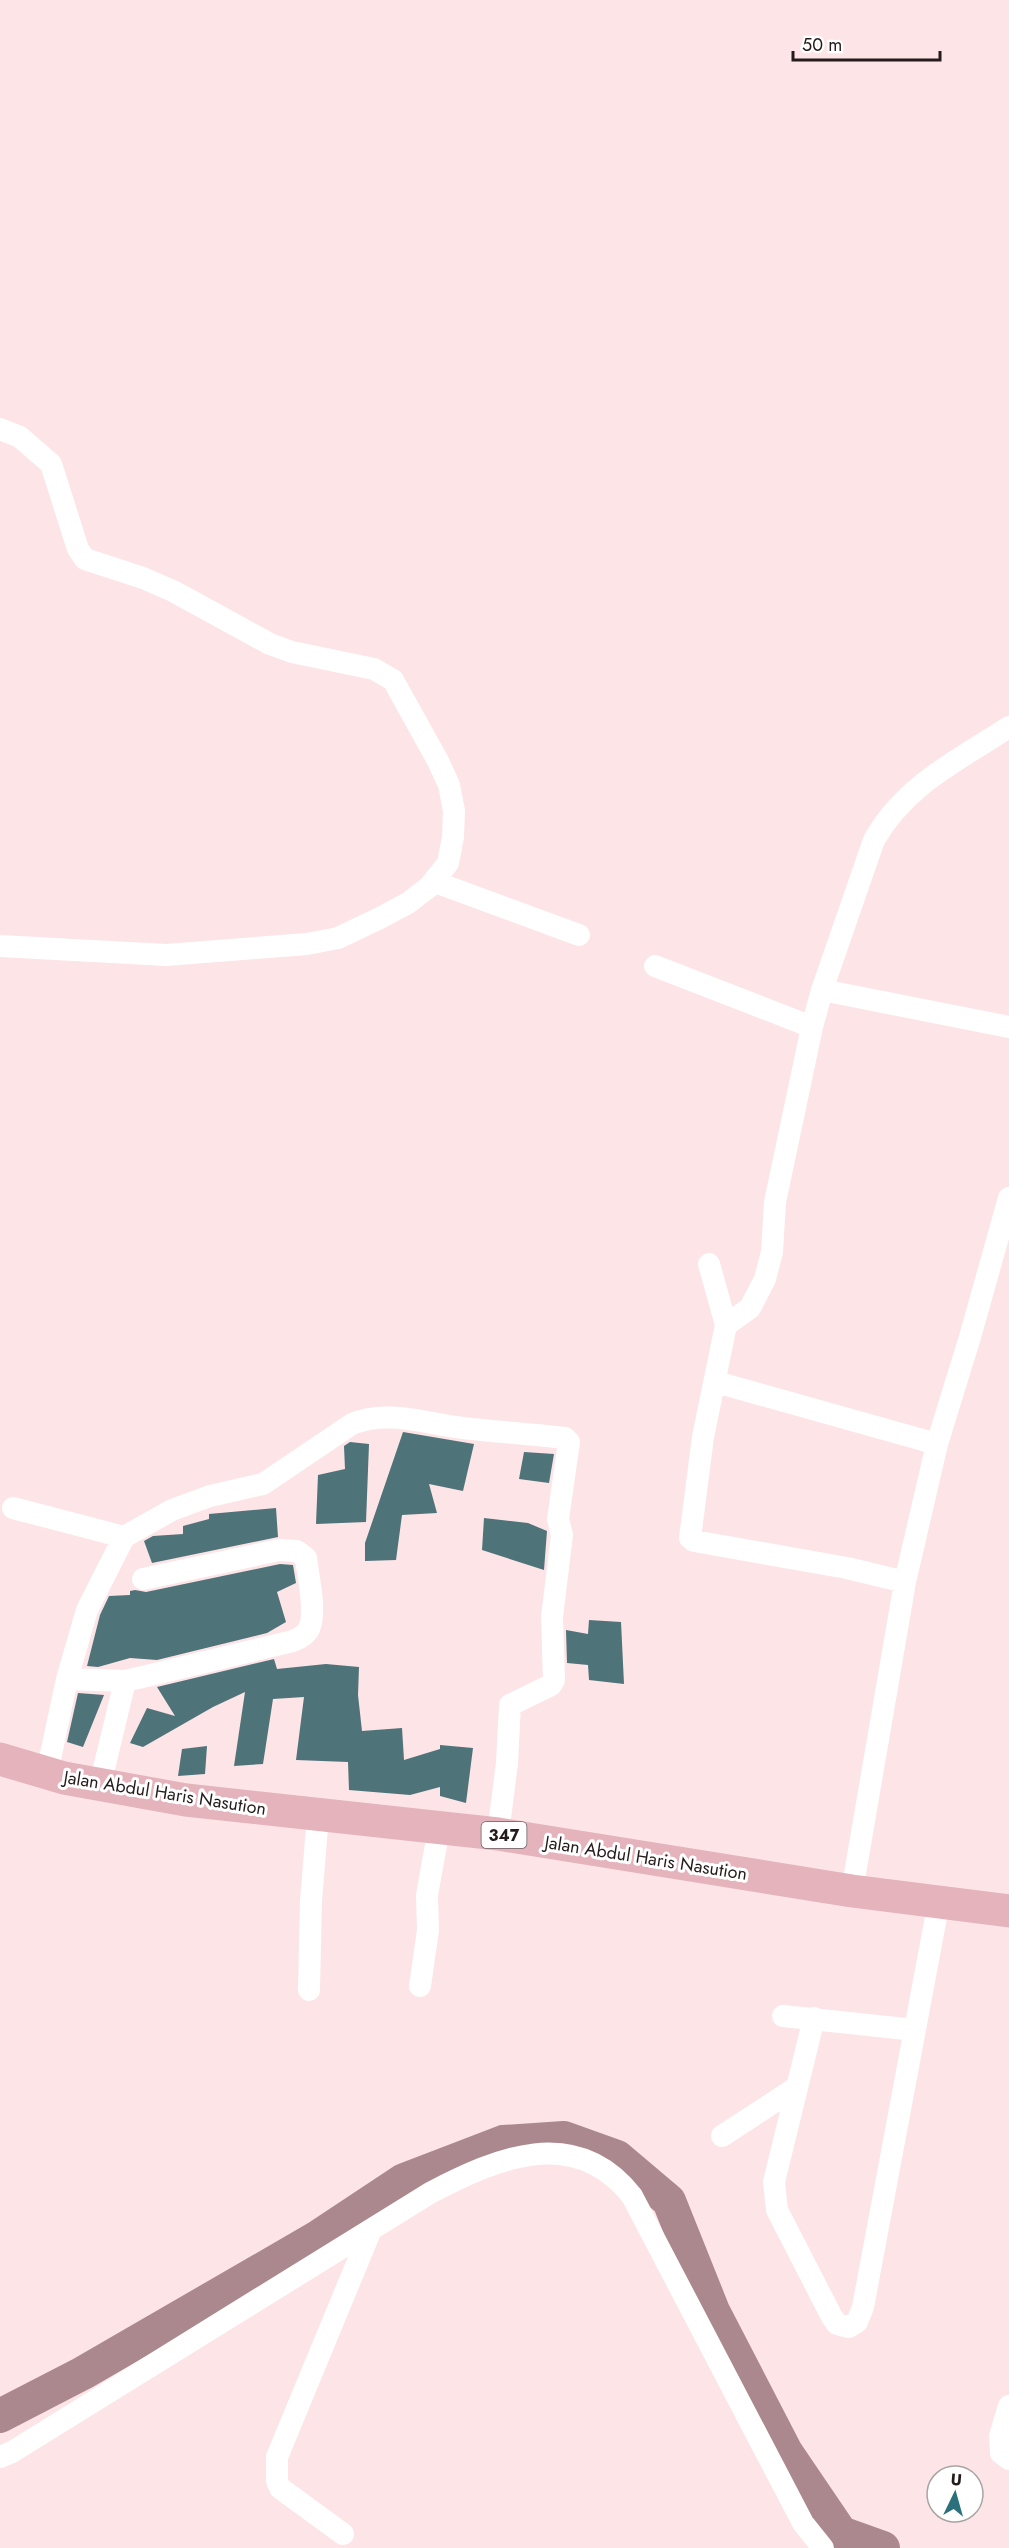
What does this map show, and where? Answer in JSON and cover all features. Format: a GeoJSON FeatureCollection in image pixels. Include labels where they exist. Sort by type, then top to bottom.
{"type":"FeatureCollection","features":[{"type":"Feature","properties":{"kind":"main road","name":"Jalan Abdul Haris Nasution"},"geometry":{"type":"LineString","coordinates":[[0,1759],[100,1785],[186,1800],[498,1834],[852,1891],[1009,1911]]}},
{"type":"Feature","properties":{"kind":"street"},"geometry":{"type":"LineString","coordinates":[[0,429],[20,437],[51,464],[78,549],[85,559],[143,578],[173,591],[270,644],[292,652],[374,669],[393,680],[438,761],[449,785],[453,802],[453,837],[448,863],[435,882],[408,903],[338,938],[307,944],[166,955],[0,946]]}},
{"type":"Feature","properties":{"kind":"street"},"geometry":{"type":"LineString","coordinates":[[726,1325],[750,1308],[765,1279],[772,1252],[775,1202],[812,1027],[822,990],[873,840],[891,813],[917,787],[1009,727]]}},
{"type":"Feature","properties":{"kind":"street"},"geometry":{"type":"LineString","coordinates":[[435,882],[579,935]]}},
{"type":"Feature","properties":{"kind":"street"},"geometry":{"type":"LineString","coordinates":[[655,966],[812,1027]]}},
{"type":"Feature","properties":{"kind":"street"},"geometry":{"type":"LineString","coordinates":[[822,990],[1009,1027]]}},
{"type":"Feature","properties":{"kind":"street"},"geometry":{"type":"LineString","coordinates":[[852,1891],[905,1582],[937,1444],[1009,1198]]}},
{"type":"Feature","properties":{"kind":"street"},"geometry":{"type":"LineString","coordinates":[[709,1264],[726,1325],[703,1437],[689,1536],[691,1539],[905,1582]]}},
{"type":"Feature","properties":{"kind":"street"},"geometry":{"type":"LineString","coordinates":[[716,1382],[937,1444]]}},
{"type":"Feature","properties":{"kind":"street"},"geometry":{"type":"LineString","coordinates":[[47,1773],[67,1679],[87,1610],[124,1537],[172,1510],[210,1496],[263,1484],[352,1424],[369,1418],[384,1417],[568,1439],[558,1519],[562,1535],[552,1617],[554,1680],[551,1685],[510,1706],[507,1763],[498,1834]]}},
{"type":"Feature","properties":{"kind":"street"},"geometry":{"type":"LineString","coordinates":[[13,1508],[124,1537]]}},
{"type":"Feature","properties":{"kind":"street"},"geometry":{"type":"LineString","coordinates":[[67,1679],[125,1681],[293,1641],[303,1636],[310,1627],[312,1613],[306,1558],[297,1551],[279,1550],[143,1579]]}},
{"type":"Feature","properties":{"kind":"street"},"geometry":{"type":"LineString","coordinates":[[100,1785],[125,1681]]}},
{"type":"Feature","properties":{"kind":"street"},"geometry":{"type":"LineString","coordinates":[[309,1990],[311,1901],[318,1815]]}},
{"type":"Feature","properties":{"kind":"street"},"geometry":{"type":"LineString","coordinates":[[420,1986],[428,1930],[427,1895],[439,1828]]}},
{"type":"Feature","properties":{"kind":"street"},"geometry":{"type":"LineString","coordinates":[[814,2018],[774,2182],[775,2201],[777,2210],[832,2318],[837,2324],[849,2327],[857,2322],[863,2307],[939,1901]]}},
{"type":"Feature","properties":{"kind":"street"},"geometry":{"type":"LineString","coordinates":[[783,2016],[915,2030]]}},
{"type":"Feature","properties":{"kind":"street"},"geometry":{"type":"LineString","coordinates":[[722,2136],[797,2087]]}},
{"type":"Feature","properties":{"kind":"street"},"geometry":{"type":"LineString","coordinates":[[0,2457],[12,2452],[430,2193],[498,2162],[545,2153],[566,2154],[605,2169],[619,2180],[640,2210],[803,2523],[823,2548]]}},
{"type":"Feature","properties":{"kind":"street"},"geometry":{"type":"LineString","coordinates":[[343,2534],[284,2492],[277,2481],[277,2464],[282,2443],[370,2232]]}},
{"type":"Feature","properties":{"kind":"street"},"geometry":{"type":"LineString","coordinates":[[1009,2406],[1000,2442],[1001,2453],[1009,2459]]}},
{"type":"Feature","properties":{"kind":"building"},"geometry":{"type":"Polygon","coordinates":[[[403,1432],[474,1444],[463,1491],[429,1484],[437,1513],[402,1515],[396,1560],[365,1561],[365,1543],[403,1432]]]}},
{"type":"Feature","properties":{"kind":"building"},"geometry":{"type":"Polygon","coordinates":[[[350,1442],[369,1444],[366,1522],[316,1524],[318,1475],[345,1469],[344,1446],[350,1442]]]}},
{"type":"Feature","properties":{"kind":"building"},"geometry":{"type":"Polygon","coordinates":[[[524,1452],[554,1454],[549,1483],[519,1479],[524,1452]]]}},
{"type":"Feature","properties":{"kind":"building"},"geometry":{"type":"Polygon","coordinates":[[[276,1508],[278,1537],[152,1563],[144,1541],[153,1536],[183,1534],[183,1526],[209,1519],[209,1514],[276,1508]]]}},
{"type":"Feature","properties":{"kind":"building"},"geometry":{"type":"Polygon","coordinates":[[[484,1518],[528,1523],[547,1531],[544,1570],[482,1550],[484,1518]]]}},
{"type":"Feature","properties":{"kind":"building"},"geometry":{"type":"Polygon","coordinates":[[[280,1564],[293,1565],[296,1583],[277,1592],[286,1622],[267,1633],[157,1660],[130,1658],[98,1667],[87,1666],[100,1615],[109,1596],[130,1595],[130,1591],[146,1592],[280,1564]]]}},
{"type":"Feature","properties":{"kind":"building"},"geometry":{"type":"Polygon","coordinates":[[[589,1620],[621,1622],[624,1684],[589,1680],[588,1665],[567,1663],[566,1630],[588,1634],[589,1620]]]}},
{"type":"Feature","properties":{"kind":"building"},"geometry":{"type":"Polygon","coordinates":[[[274,1659],[277,1669],[326,1664],[359,1667],[358,1695],[362,1731],[402,1728],[404,1760],[440,1749],[440,1745],[473,1748],[466,1803],[440,1796],[440,1787],[410,1795],[349,1790],[348,1762],[296,1760],[304,1697],[273,1699],[263,1764],[234,1766],[245,1692],[213,1707],[143,1747],[130,1743],[147,1708],[175,1716],[157,1687],[274,1659]]]}},
{"type":"Feature","properties":{"kind":"building"},"geometry":{"type":"Polygon","coordinates":[[[78,1693],[104,1695],[83,1747],[67,1742],[78,1693]]]}},
{"type":"Feature","properties":{"kind":"building"},"geometry":{"type":"Polygon","coordinates":[[[207,1746],[205,1774],[178,1776],[182,1749],[207,1746]]]}},
{"type":"Feature","properties":{"kind":"waterway"},"geometry":{"type":"LineString","coordinates":[[0,2416],[83,2373],[318,2237],[404,2180],[503,2142],[564,2138],[617,2157],[669,2201],[713,2311],[786,2452],[841,2533],[883,2548]]}}]}
